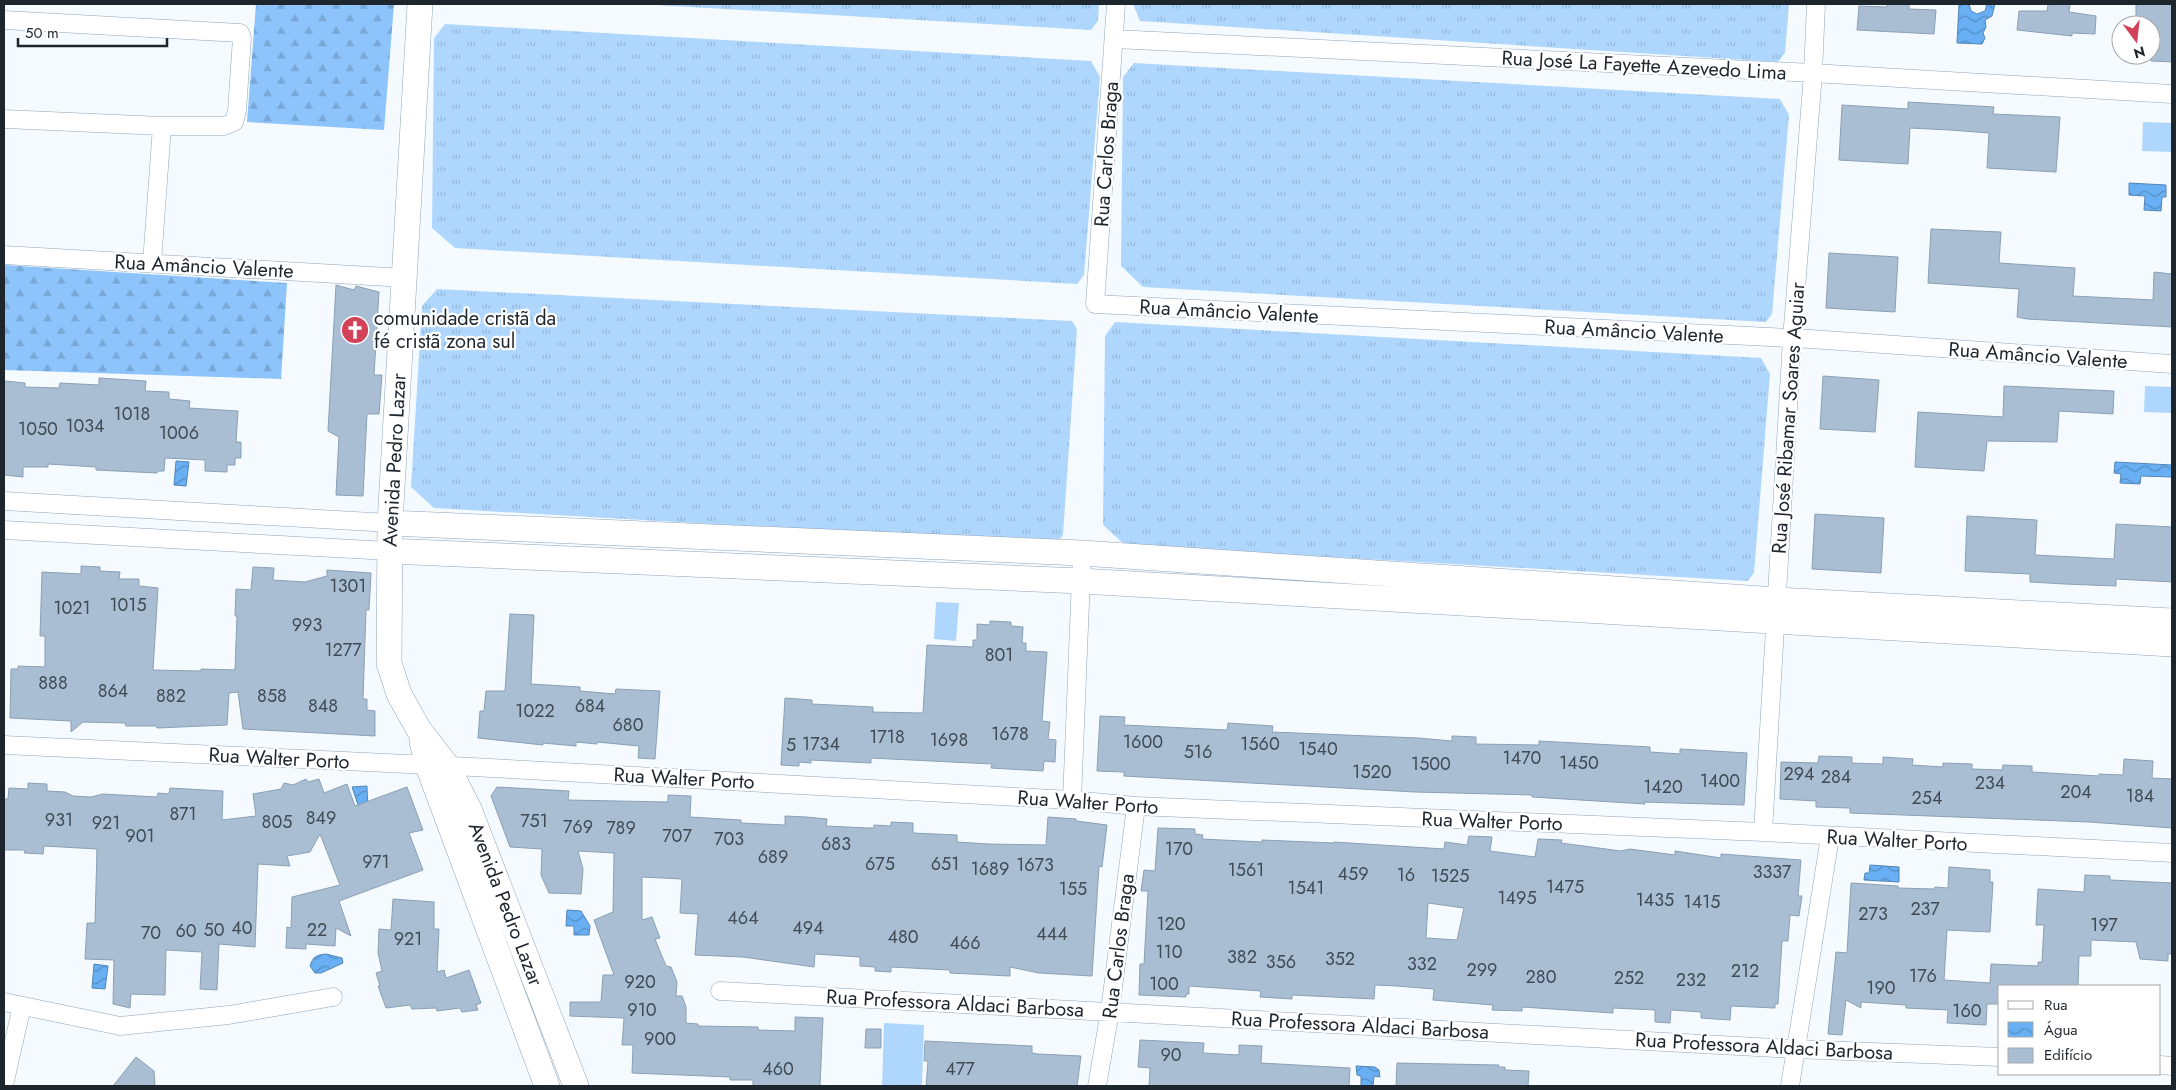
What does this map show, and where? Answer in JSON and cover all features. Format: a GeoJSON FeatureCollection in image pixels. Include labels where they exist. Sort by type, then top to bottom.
{"type":"FeatureCollection","features":[{"type":"Feature","properties":{"kind":"main road","name":"Avenida Pedro Lazar"},"geometry":{"type":"LineString","coordinates":[[420,4],[390,523],[389,663],[399,694],[437,766],[547,1086]]}},
{"type":"Feature","properties":{"kind":"main road"},"geometry":{"type":"LineString","coordinates":[[390,523],[1082,553],[1776,611]]}},
{"type":"Feature","properties":{"kind":"main road"},"geometry":{"type":"LineString","coordinates":[[614,561],[618,533]]}},
{"type":"Feature","properties":{"kind":"main road"},"geometry":{"type":"LineString","coordinates":[[896,573],[897,545]]}},
{"type":"Feature","properties":{"kind":"main road"},"geometry":{"type":"LineString","coordinates":[[390,551],[2155,628],[2172,644]]}},
{"type":"Feature","properties":{"kind":"main road","name":"Avenida Pedro Lazar"},"geometry":{"type":"LineString","coordinates":[[437,766],[469,809],[576,1086]]}},
{"type":"Feature","properties":{"kind":"main road"},"geometry":{"type":"LineString","coordinates":[[531,1042],[555,1033]]}},
{"type":"Feature","properties":{"kind":"street","name":"Rua Carlos Braga"},"geometry":{"type":"LineString","coordinates":[[1095,304],[1116,4]]}},
{"type":"Feature","properties":{"kind":"street","name":"Rua José Ribamar Soares Aguiar"},"geometry":{"type":"LineString","coordinates":[[1762,832],[1792,339],[1813,74],[1816,4]]}},
{"type":"Feature","properties":{"kind":"street"},"geometry":{"type":"LineString","coordinates":[[4,20],[240,33],[242,38],[238,111],[234,122],[224,126],[162,126],[4,119]]}},
{"type":"Feature","properties":{"kind":"street","name":"Rua José La Fayette Azevedo Lima"},"geometry":{"type":"LineString","coordinates":[[1115,39],[2172,94]]}},
{"type":"Feature","properties":{"kind":"street"},"geometry":{"type":"LineString","coordinates":[[152,263],[162,126]]}},
{"type":"Feature","properties":{"kind":"street","name":"Rua Amâncio Valente"},"geometry":{"type":"LineString","coordinates":[[4,255],[405,278]]}},
{"type":"Feature","properties":{"kind":"street","name":"Rua Amâncio Valente"},"geometry":{"type":"LineString","coordinates":[[1095,304],[1792,339],[2172,364]]}},
{"type":"Feature","properties":{"kind":"street"},"geometry":{"type":"LineString","coordinates":[[4,501],[390,523]]}},
{"type":"Feature","properties":{"kind":"street"},"geometry":{"type":"LineString","coordinates":[[129,537],[130,509]]}},
{"type":"Feature","properties":{"kind":"street"},"geometry":{"type":"LineString","coordinates":[[4,530],[390,551]]}},
{"type":"Feature","properties":{"kind":"street"},"geometry":{"type":"LineString","coordinates":[[1072,800],[1082,553]]}},
{"type":"Feature","properties":{"kind":"street","name":"Rua Walter Porto"},"geometry":{"type":"LineString","coordinates":[[4,745],[1072,800],[1136,806],[1762,832],[2172,853]]}},
{"type":"Feature","properties":{"kind":"street","name":"Rua Carlos Braga"},"geometry":{"type":"LineString","coordinates":[[1098,1086],[1110,1011],[1136,806]]}},
{"type":"Feature","properties":{"kind":"street"},"geometry":{"type":"LineString","coordinates":[[1790,1086],[1830,836]]}},
{"type":"Feature","properties":{"kind":"street","name":"Rua Professora Aldaci Barbosa"},"geometry":{"type":"LineString","coordinates":[[720,991],[1795,1049],[1998,1057]]}},
{"type":"Feature","properties":{"kind":"street"},"geometry":{"type":"LineString","coordinates":[[4,1002],[120,1026],[230,1015],[333,998]]}},
{"type":"Feature","properties":{"kind":"street"},"geometry":{"type":"LineString","coordinates":[[4,1085],[22,1006]]}},
{"type":"Feature","properties":{"kind":"green space"},"geometry":{"type":"Polygon","coordinates":[[[256,4],[394,4],[384,130],[247,122],[256,4]]]}},
{"type":"Feature","properties":{"kind":"green space"},"geometry":{"type":"Polygon","coordinates":[[[638,4],[1099,4],[1098,21],[1091,30],[638,4]]]}},
{"type":"Feature","properties":{"kind":"green space"},"geometry":{"type":"Polygon","coordinates":[[[1133,4],[1789,4],[1785,53],[1778,62],[1140,21],[1133,4]]]}},
{"type":"Feature","properties":{"kind":"green space"},"geometry":{"type":"Polygon","coordinates":[[[445,24],[1091,61],[1100,77],[1084,275],[1077,284],[455,248],[432,228],[434,38],[445,24]]]}},
{"type":"Feature","properties":{"kind":"green space"},"geometry":{"type":"Polygon","coordinates":[[[1134,63],[1780,99],[1789,115],[1772,314],[1766,322],[1143,287],[1121,266],[1123,77],[1134,63]]]}},
{"type":"Feature","properties":{"kind":"green space"},"geometry":{"type":"Polygon","coordinates":[[[2143,122],[2172,123],[2172,152],[2142,151],[2143,122]]]}},
{"type":"Feature","properties":{"kind":"green space"},"geometry":{"type":"Polygon","coordinates":[[[4,265],[287,283],[281,379],[4,370],[4,265]]]}},
{"type":"Feature","properties":{"kind":"green space"},"geometry":{"type":"Polygon","coordinates":[[[437,289],[1072,321],[1077,329],[1063,535],[1056,544],[434,508],[411,487],[422,306],[437,289]]]}},
{"type":"Feature","properties":{"kind":"green space"},"geometry":{"type":"Polygon","coordinates":[[[1115,322],[1761,358],[1770,374],[1754,573],[1748,581],[1125,545],[1103,525],[1105,336],[1115,322]]]}},
{"type":"Feature","properties":{"kind":"green space"},"geometry":{"type":"Polygon","coordinates":[[[2145,386],[2172,387],[2172,413],[2144,412],[2145,386]]]}},
{"type":"Feature","properties":{"kind":"green space"},"geometry":{"type":"Polygon","coordinates":[[[936,602],[959,603],[956,641],[934,639],[936,602]]]}},
{"type":"Feature","properties":{"kind":"green space"},"geometry":{"type":"Polygon","coordinates":[[[884,1023],[924,1025],[922,1086],[882,1086],[884,1023]]]}},
{"type":"Feature","properties":{"kind":"water"},"geometry":{"type":"Polygon","coordinates":[[[1959,4],[1969,4],[1971,11],[1977,14],[1985,11],[1987,4],[1995,4],[1992,16],[1985,20],[1986,27],[1983,33],[1985,38],[1982,44],[1957,43],[1959,4]]]}},
{"type":"Feature","properties":{"kind":"water"},"geometry":{"type":"Polygon","coordinates":[[[2129,183],[2166,185],[2166,197],[2162,197],[2161,211],[2144,210],[2145,196],[2129,195],[2129,183]]]}},
{"type":"Feature","properties":{"kind":"water"},"geometry":{"type":"Polygon","coordinates":[[[176,461],[189,462],[186,486],[174,485],[176,461]]]}},
{"type":"Feature","properties":{"kind":"water"},"geometry":{"type":"Polygon","coordinates":[[[2115,462],[2172,465],[2172,477],[2141,476],[2140,484],[2120,483],[2121,474],[2114,473],[2115,462]]]}},
{"type":"Feature","properties":{"kind":"water"},"geometry":{"type":"Polygon","coordinates":[[[367,786],[368,815],[361,814],[352,787],[367,786]]]}},
{"type":"Feature","properties":{"kind":"water"},"geometry":{"type":"Polygon","coordinates":[[[1870,865],[1899,867],[1899,882],[1864,880],[1865,873],[1869,873],[1870,865]]]}},
{"type":"Feature","properties":{"kind":"water"},"geometry":{"type":"Polygon","coordinates":[[[567,910],[581,911],[590,926],[589,935],[574,935],[574,926],[566,926],[567,910]]]}},
{"type":"Feature","properties":{"kind":"water"},"geometry":{"type":"Polygon","coordinates":[[[326,954],[342,958],[343,963],[321,973],[315,973],[310,966],[312,960],[326,954]]]}},
{"type":"Feature","properties":{"kind":"water"},"geometry":{"type":"Polygon","coordinates":[[[94,964],[108,966],[105,989],[92,988],[94,964]]]}},
{"type":"Feature","properties":{"kind":"water"},"geometry":{"type":"Polygon","coordinates":[[[1356,1066],[1375,1067],[1379,1070],[1380,1077],[1374,1076],[1373,1086],[1361,1086],[1361,1076],[1357,1075],[1356,1066]]]}},
{"type":"Feature","properties":{"kind":"building"},"geometry":{"type":"Polygon","coordinates":[[[1887,4],[1909,4],[1909,9],[1936,10],[1934,34],[1857,30],[1859,6],[1887,7],[1887,4]]]}},
{"type":"Feature","properties":{"kind":"building"},"geometry":{"type":"Polygon","coordinates":[[[2048,4],[2070,4],[2069,12],[2096,16],[2095,34],[2072,33],[2072,36],[2017,30],[2019,11],[2047,11],[2048,4]]]}},
{"type":"Feature","properties":{"kind":"building"},"geometry":{"type":"Polygon","coordinates":[[[2136,4],[2172,4],[2172,62],[2161,61],[2161,15],[2136,15],[2136,4]]]}},
{"type":"Feature","properties":{"kind":"building"},"geometry":{"type":"Polygon","coordinates":[[[1908,102],[1994,107],[1993,114],[2060,117],[2056,172],[1987,168],[1989,133],[1950,130],[1910,128],[1908,164],[1839,160],[1842,105],[1908,109],[1908,102]]]}},
{"type":"Feature","properties":{"kind":"building"},"geometry":{"type":"Polygon","coordinates":[[[1931,229],[2001,232],[1999,263],[2075,268],[2073,296],[2153,300],[2154,272],[2172,274],[2172,327],[2027,319],[2017,317],[2019,289],[1928,283],[1931,229]]]}},
{"type":"Feature","properties":{"kind":"building"},"geometry":{"type":"Polygon","coordinates":[[[1829,253],[1898,257],[1895,312],[1826,308],[1829,253]]]}},
{"type":"Feature","properties":{"kind":"building"},"geometry":{"type":"Polygon","coordinates":[[[336,285],[354,290],[356,286],[379,292],[374,375],[382,375],[379,414],[367,414],[363,496],[336,495],[339,437],[328,431],[336,285]]]}},
{"type":"Feature","properties":{"kind":"building"},"geometry":{"type":"Polygon","coordinates":[[[1823,376],[1879,380],[1875,432],[1820,429],[1823,376]]]}},
{"type":"Feature","properties":{"kind":"building"},"geometry":{"type":"Polygon","coordinates":[[[99,378],[146,381],[145,391],[169,392],[169,399],[190,401],[189,408],[238,411],[236,442],[241,442],[241,458],[235,458],[235,465],[227,465],[227,472],[205,471],[205,460],[165,458],[164,471],[158,471],[157,473],[96,470],[96,467],[48,464],[48,467],[23,467],[23,477],[4,475],[4,381],[25,383],[25,387],[59,388],[60,383],[99,385],[99,378]]]}},
{"type":"Feature","properties":{"kind":"building"},"geometry":{"type":"Polygon","coordinates":[[[2004,386],[2114,391],[2113,414],[2059,411],[2057,442],[1987,441],[1984,471],[1915,467],[1918,412],[2003,417],[2004,386]]]}},
{"type":"Feature","properties":{"kind":"building"},"geometry":{"type":"Polygon","coordinates":[[[1815,514],[1884,518],[1881,573],[1812,569],[1815,514]]]}},
{"type":"Feature","properties":{"kind":"building"},"geometry":{"type":"Polygon","coordinates":[[[1967,516],[2037,520],[2035,555],[2114,559],[2116,524],[2172,527],[2172,582],[2116,579],[2116,586],[2065,584],[2030,582],[2030,574],[1965,571],[1967,516]]]}},
{"type":"Feature","properties":{"kind":"building"},"geometry":{"type":"Polygon","coordinates":[[[81,566],[100,567],[100,571],[120,572],[119,579],[139,579],[139,586],[158,588],[153,670],[235,670],[236,589],[251,590],[253,567],[274,568],[273,580],[305,582],[327,576],[327,570],[371,573],[369,610],[366,610],[363,699],[367,699],[367,710],[375,711],[375,736],[243,729],[238,692],[229,693],[227,725],[157,728],[156,726],[126,726],[125,723],[83,722],[71,732],[71,721],[10,718],[11,669],[18,669],[18,666],[45,667],[45,636],[40,636],[42,572],[81,574],[81,566]]]}},
{"type":"Feature","properties":{"kind":"building"},"geometry":{"type":"Polygon","coordinates":[[[510,614],[534,615],[531,684],[580,687],[580,691],[615,694],[616,689],[660,691],[655,759],[638,758],[639,746],[597,742],[597,744],[576,742],[576,746],[543,743],[543,745],[478,738],[480,711],[484,711],[486,691],[505,691],[510,614]]]}},
{"type":"Feature","properties":{"kind":"building"},"geometry":{"type":"Polygon","coordinates":[[[990,621],[1011,622],[1011,626],[1023,627],[1022,643],[1026,643],[1026,651],[1047,652],[1042,721],[1050,722],[1048,739],[1056,740],[1055,762],[1044,761],[1043,771],[991,768],[992,764],[871,758],[871,763],[811,760],[811,763],[799,762],[799,766],[781,765],[785,698],[812,700],[812,704],[873,707],[873,712],[923,713],[927,645],[973,647],[973,640],[977,640],[977,624],[990,625],[990,621]]]}},
{"type":"Feature","properties":{"kind":"building"},"geometry":{"type":"Polygon","coordinates":[[[1100,716],[1125,717],[1124,725],[1227,730],[1228,723],[1273,726],[1272,732],[1452,741],[1452,736],[1476,737],[1476,744],[1539,745],[1539,741],[1650,747],[1650,752],[1680,754],[1680,749],[1747,753],[1744,805],[1644,802],[1645,804],[1532,797],[1532,795],[1415,792],[1124,776],[1124,772],[1097,771],[1100,716]]]}},
{"type":"Feature","properties":{"kind":"building"},"geometry":{"type":"Polygon","coordinates":[[[1819,756],[1852,757],[1852,763],[1883,764],[1883,757],[1913,759],[1912,765],[1943,767],[1943,763],[1972,764],[1972,769],[2002,770],[2003,765],[2032,766],[2032,772],[2099,776],[2099,774],[2123,775],[2124,759],[2153,761],[2152,778],[2172,779],[2172,828],[2089,822],[1850,813],[1850,808],[1816,807],[1816,801],[1780,799],[1781,762],[1818,763],[1819,756]]]}},
{"type":"Feature","properties":{"kind":"building"},"geometry":{"type":"Polygon","coordinates":[[[306,779],[308,782],[319,779],[324,793],[347,784],[355,806],[407,787],[423,830],[409,833],[423,870],[339,901],[351,936],[336,928],[335,946],[306,944],[306,949],[286,948],[287,927],[291,928],[292,897],[340,885],[320,834],[310,852],[287,856],[290,866],[258,864],[255,947],[219,944],[217,990],[200,989],[202,952],[166,950],[165,995],[131,994],[130,1008],[113,1004],[114,960],[85,959],[87,923],[95,923],[97,849],[44,846],[43,854],[24,853],[25,850],[4,850],[4,799],[8,799],[9,788],[28,789],[28,783],[47,784],[47,791],[91,797],[103,794],[157,797],[158,793],[169,794],[170,788],[223,791],[222,820],[256,816],[253,794],[281,789],[284,783],[293,785],[306,779]]]}},
{"type":"Feature","properties":{"kind":"building"},"geometry":{"type":"Polygon","coordinates":[[[497,787],[569,791],[568,800],[668,802],[668,795],[691,796],[690,817],[741,820],[741,823],[785,825],[785,816],[806,817],[827,819],[826,826],[868,828],[874,828],[874,825],[891,826],[891,822],[913,823],[913,833],[957,835],[957,842],[988,844],[1046,845],[1048,817],[1076,819],[1076,821],[1107,825],[1102,867],[1099,866],[1092,976],[1039,973],[1010,967],[1010,976],[950,973],[950,970],[891,967],[891,972],[875,971],[875,967],[860,966],[860,957],[815,954],[814,967],[743,957],[695,955],[698,914],[680,913],[682,879],[642,877],[642,920],[652,917],[660,938],[655,939],[666,966],[671,967],[677,982],[676,996],[682,996],[686,1007],[686,1023],[698,1024],[698,1026],[758,1027],[758,1030],[795,1031],[795,1017],[823,1018],[820,1086],[753,1086],[753,1080],[730,1080],[730,1077],[632,1073],[633,1045],[622,1045],[624,1018],[570,1016],[570,1002],[601,1002],[603,975],[614,975],[594,920],[613,912],[614,853],[578,851],[583,869],[581,894],[549,893],[541,875],[542,849],[510,847],[491,796],[497,787]]]}},
{"type":"Feature","properties":{"kind":"building"},"geometry":{"type":"Polygon","coordinates":[[[1158,828],[1195,829],[1195,834],[1203,835],[1202,839],[1262,842],[1262,840],[1334,842],[1444,849],[1445,842],[1467,845],[1469,836],[1492,837],[1490,851],[1535,857],[1538,839],[1562,840],[1561,843],[1621,851],[1630,849],[1675,855],[1675,851],[1721,858],[1721,854],[1801,860],[1798,896],[1802,896],[1799,916],[1790,915],[1788,941],[1782,941],[1778,1004],[1775,1004],[1775,1008],[1731,1006],[1730,1020],[1701,1018],[1701,1012],[1671,1010],[1670,1023],[1655,1022],[1655,1010],[1613,1008],[1613,1013],[1522,1007],[1522,1011],[1492,1010],[1493,1005],[1433,1000],[1434,989],[1397,986],[1375,985],[1374,999],[1292,995],[1292,999],[1260,997],[1261,991],[1189,986],[1189,994],[1186,994],[1186,997],[1139,995],[1140,964],[1144,964],[1148,891],[1141,891],[1144,870],[1155,871],[1158,828]],[[1428,903],[1426,938],[1457,940],[1464,908],[1428,903]]]}},
{"type":"Feature","properties":{"kind":"building"},"geometry":{"type":"Polygon","coordinates":[[[1949,867],[1990,870],[1990,882],[1993,882],[1990,932],[1947,930],[1944,980],[1990,983],[1991,964],[2038,966],[2038,962],[2042,962],[2044,925],[2036,925],[2038,889],[2084,892],[2085,875],[2110,876],[2110,880],[2172,883],[2172,954],[2168,954],[2168,961],[2140,959],[2136,942],[2091,940],[2091,956],[2079,956],[2078,985],[1998,985],[1998,1004],[1987,1004],[1986,1025],[1947,1023],[1948,1010],[1906,1008],[1906,1005],[1861,1002],[1861,1008],[1846,1000],[1842,1035],[1828,1034],[1836,952],[1847,953],[1851,883],[1898,886],[1898,888],[1948,888],[1949,867]]]}},
{"type":"Feature","properties":{"kind":"building"},"geometry":{"type":"Polygon","coordinates":[[[393,899],[434,902],[434,929],[439,929],[437,972],[444,970],[446,978],[469,970],[481,1003],[476,1005],[478,1010],[462,1012],[460,1008],[437,1011],[436,1008],[412,1009],[410,1005],[386,1008],[378,986],[380,986],[376,973],[382,971],[378,953],[379,929],[391,930],[393,899]]]}},
{"type":"Feature","properties":{"kind":"building"},"geometry":{"type":"Polygon","coordinates":[[[866,1029],[881,1029],[881,1048],[865,1048],[866,1029]]]}},
{"type":"Feature","properties":{"kind":"building"},"geometry":{"type":"Polygon","coordinates":[[[1140,1040],[1204,1043],[1203,1053],[1239,1055],[1239,1045],[1262,1046],[1261,1063],[1350,1068],[1349,1086],[1149,1086],[1150,1068],[1138,1067],[1140,1040]]]}},
{"type":"Feature","properties":{"kind":"building"},"geometry":{"type":"Polygon","coordinates":[[[925,1041],[1032,1046],[1032,1053],[1081,1056],[1077,1086],[926,1086],[928,1061],[924,1061],[925,1041]]]}},
{"type":"Feature","properties":{"kind":"building"},"geometry":{"type":"Polygon","coordinates":[[[136,1057],[154,1071],[155,1086],[113,1086],[136,1057]]]}},
{"type":"Feature","properties":{"kind":"building"},"geometry":{"type":"Polygon","coordinates":[[[1397,1063],[1499,1065],[1498,1067],[1505,1067],[1505,1070],[1529,1071],[1528,1086],[1396,1086],[1397,1063]]]}},
{"type":"Feature","properties":{"kind":"place","name":"comunidade cristã da fé cristã zona sul"},"geometry":{"type":"Point","coordinates":[355,330]}}]}
